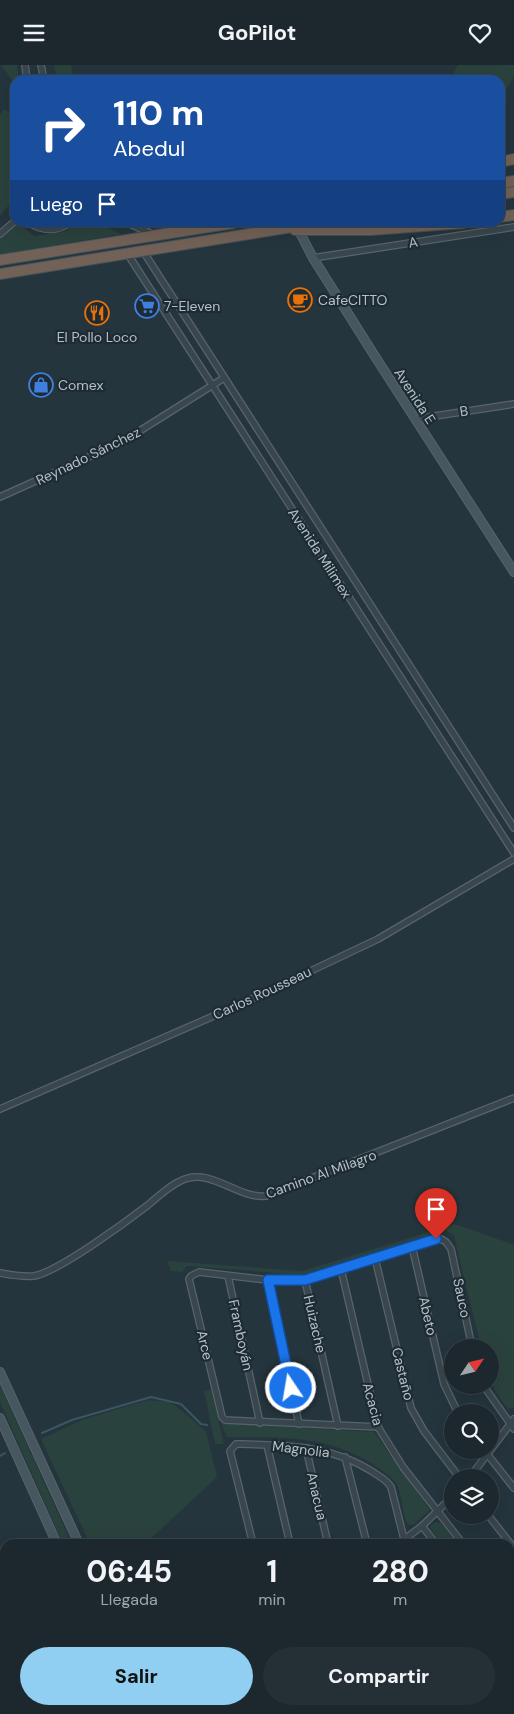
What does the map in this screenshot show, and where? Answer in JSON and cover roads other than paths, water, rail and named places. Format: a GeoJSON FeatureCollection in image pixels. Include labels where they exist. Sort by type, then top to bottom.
{"type":"FeatureCollection","features":[{"type":"Feature","properties":{"kind":"highway"},"geometry":{"type":"LineString","coordinates":[[0,260],[203,227]]}},
{"type":"Feature","properties":{"kind":"highway"},"geometry":{"type":"LineString","coordinates":[[0,274],[289,227]]}},
{"type":"Feature","properties":{"kind":"highway"},"geometry":{"type":"LineString","coordinates":[[282,228],[299,231],[420,227]]}},
{"type":"Feature","properties":{"kind":"main road","name":"Avenida E"},"geometry":{"type":"LineString","coordinates":[[299,231],[313,258],[514,572]]}},
{"type":"Feature","properties":{"kind":"main road"},"geometry":{"type":"LineString","coordinates":[[0,1372],[77,1539]]}},
{"type":"Feature","properties":{"kind":"main road"},"geometry":{"type":"LineString","coordinates":[[0,1418],[55,1539]]}},
{"type":"Feature","properties":{"kind":"street"},"geometry":{"type":"LineString","coordinates":[[0,234],[10,225]]}},
{"type":"Feature","properties":{"kind":"street"},"geometry":{"type":"LineString","coordinates":[[37,227],[46,229],[63,227]]}},
{"type":"Feature","properties":{"kind":"street"},"geometry":{"type":"LineString","coordinates":[[136,227],[152,235]]}},
{"type":"Feature","properties":{"kind":"street","name":"A"},"geometry":{"type":"LineString","coordinates":[[313,258],[514,227]]}},
{"type":"Feature","properties":{"kind":"street","name":"Avenida Milimex"},"geometry":{"type":"LineString","coordinates":[[143,251],[514,828]]}},
{"type":"Feature","properties":{"kind":"street","name":"Avenida Milimex"},"geometry":{"type":"LineString","coordinates":[[127,253],[514,853]]}},
{"type":"Feature","properties":{"kind":"street","name":"Reynado Sánchez"},"geometry":{"type":"LineString","coordinates":[[0,497],[113,447],[224,378]]}},
{"type":"Feature","properties":{"kind":"street","name":"B"},"geometry":{"type":"LineString","coordinates":[[415,419],[514,404]]}},
{"type":"Feature","properties":{"kind":"street","name":"Carlos Rousseau"},"geometry":{"type":"LineString","coordinates":[[0,1109],[238,1005],[378,939],[514,859]]}},
{"type":"Feature","properties":{"kind":"street","name":"Camino Al Milagro"},"geometry":{"type":"LineString","coordinates":[[0,1273],[35,1275],[54,1268],[187,1178],[198,1177],[252,1195],[266,1196],[514,1098]]}},
{"type":"Feature","properties":{"kind":"street","name":"Sauco"},"geometry":{"type":"LineString","coordinates":[[412,1246],[441,1239],[452,1249],[470,1339]]}},
{"type":"Feature","properties":{"kind":"street"},"geometry":{"type":"LineString","coordinates":[[228,1276],[268,1280],[305,1280],[412,1246]]}},
{"type":"Feature","properties":{"kind":"street","name":"Abeto"},"geometry":{"type":"LineString","coordinates":[[412,1246],[444,1384],[454,1404]]}},
{"type":"Feature","properties":{"kind":"street","name":"Castaño"},"geometry":{"type":"LineString","coordinates":[[376,1258],[411,1408],[424,1431],[453,1469]]}},
{"type":"Feature","properties":{"kind":"street","name":"Acacia"},"geometry":{"type":"LineString","coordinates":[[341,1269],[378,1427],[403,1467],[459,1539]]}},
{"type":"Feature","properties":{"kind":"street","name":"Arce"},"geometry":{"type":"LineString","coordinates":[[228,1276],[199,1272],[193,1273],[189,1279],[222,1417],[227,1422],[260,1423]]}},
{"type":"Feature","properties":{"kind":"street","name":"Framboyán"},"geometry":{"type":"LineString","coordinates":[[228,1276],[260,1423]]}},
{"type":"Feature","properties":{"kind":"street"},"geometry":{"type":"LineString","coordinates":[[268,1280],[299,1425]]}},
{"type":"Feature","properties":{"kind":"street","name":"Huizache"},"geometry":{"type":"LineString","coordinates":[[305,1280],[338,1427]]}},
{"type":"Feature","properties":{"kind":"street"},"geometry":{"type":"LineString","coordinates":[[489,1394],[512,1427]]}},
{"type":"Feature","properties":{"kind":"street"},"geometry":{"type":"LineString","coordinates":[[499,1443],[512,1427],[514,1419]]}},
{"type":"Feature","properties":{"kind":"street"},"geometry":{"type":"LineString","coordinates":[[260,1423],[378,1427]]}},
{"type":"Feature","properties":{"kind":"street","name":"Magnolia"},"geometry":{"type":"LineString","coordinates":[[252,1539],[230,1451],[236,1443],[333,1452],[361,1464],[389,1483],[404,1539]]}},
{"type":"Feature","properties":{"kind":"street"},"geometry":{"type":"LineString","coordinates":[[267,1445],[289,1539]]}},
{"type":"Feature","properties":{"kind":"street","name":"Anacua"},"geometry":{"type":"LineString","coordinates":[[306,1448],[327,1539]]}},
{"type":"Feature","properties":{"kind":"street"},"geometry":{"type":"LineString","coordinates":[[345,1457],[367,1539]]}},
{"type":"Feature","properties":{"kind":"street"},"geometry":{"type":"LineString","coordinates":[[477,1469],[485,1459]]}},
{"type":"Feature","properties":{"kind":"street"},"geometry":{"type":"LineString","coordinates":[[490,1459],[514,1488]]}},
{"type":"Feature","properties":{"kind":"street"},"geometry":{"type":"LineString","coordinates":[[404,1539],[422,1526],[444,1506]]}},
{"type":"Feature","properties":{"kind":"street"},"geometry":{"type":"LineString","coordinates":[[495,1524],[507,1539]]}},
{"type":"Feature","properties":{"kind":"street"},"geometry":{"type":"LineString","coordinates":[[422,1526],[432,1539]]}},
{"type":"Feature","properties":{"kind":"waterway"},"geometry":{"type":"LineString","coordinates":[[42,1433],[72,1420],[151,1397],[181,1404],[201,1424],[207,1425]]}},
{"type":"Feature","properties":{"kind":"waterway"},"geometry":{"type":"LineString","coordinates":[[0,1456],[5,1453]]}},
{"type":"Feature","properties":{"kind":"place","name":"CafeCITTO"},"geometry":{"type":"Point","coordinates":[300,300]}},
{"type":"Feature","properties":{"kind":"place","name":"7-Eleven"},"geometry":{"type":"Point","coordinates":[147,306]}},
{"type":"Feature","properties":{"kind":"place","name":"El Pollo Loco"},"geometry":{"type":"Point","coordinates":[97,313]}},
{"type":"Feature","properties":{"kind":"place","name":"Comex"},"geometry":{"type":"Point","coordinates":[41,385]}}]}
